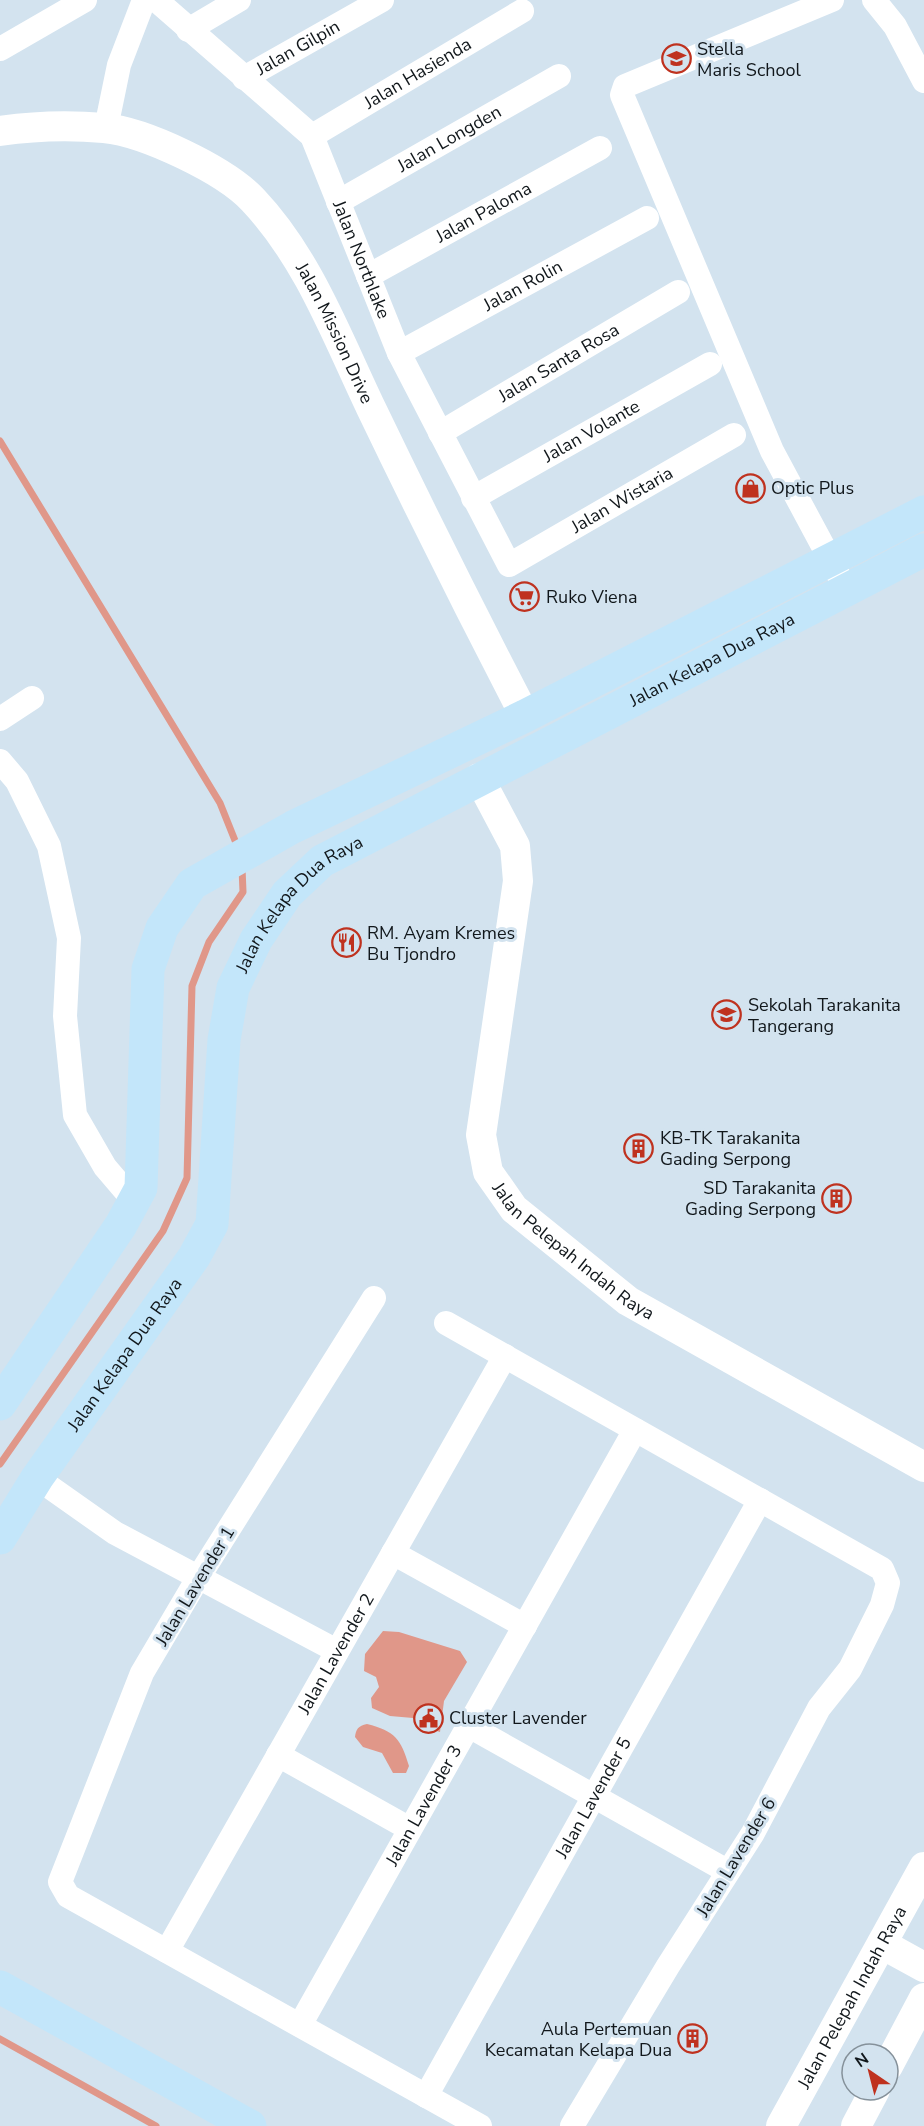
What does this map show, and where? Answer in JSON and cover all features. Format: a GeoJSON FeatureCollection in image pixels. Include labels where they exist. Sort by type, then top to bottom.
{"type":"FeatureCollection","features":[{"type":"Feature","properties":{"kind":"main road","name":"Jalan Kelapa Dua Raya"},"geometry":{"type":"LineString","coordinates":[[0,1404],[141,1188],[148,969],[162,928],[192,884],[215,869],[299,824],[525,716],[924,512]]}},
{"type":"Feature","properties":{"kind":"main road","name":"Jalan Kelapa Dua Raya"},"geometry":{"type":"LineString","coordinates":[[0,1538],[37,1478],[194,1257],[212,1224],[224,1040],[233,988],[256,940],[287,894],[322,861],[924,550]]}},
{"type":"Feature","properties":{"kind":"main road"},"geometry":{"type":"LineString","coordinates":[[299,824],[322,861]]}},
{"type":"Feature","properties":{"kind":"main road"},"geometry":{"type":"LineString","coordinates":[[0,1987],[250,2126]]}},
{"type":"Feature","properties":{"kind":"street"},"geometry":{"type":"LineString","coordinates":[[0,49],[86,0]]}},
{"type":"Feature","properties":{"kind":"street"},"geometry":{"type":"LineString","coordinates":[[106,129],[119,64],[144,0]]}},
{"type":"Feature","properties":{"kind":"street","name":"Jalan Northlake"},"geometry":{"type":"LineString","coordinates":[[156,0],[312,136],[399,353],[509,565]]}},
{"type":"Feature","properties":{"kind":"street"},"geometry":{"type":"LineString","coordinates":[[188,30],[239,0]]}},
{"type":"Feature","properties":{"kind":"street","name":"Jalan Gilpin"},"geometry":{"type":"LineString","coordinates":[[244,78],[382,0]]}},
{"type":"Feature","properties":{"kind":"street"},"geometry":{"type":"LineString","coordinates":[[832,0],[675,63],[625,86],[622,95],[733,364],[772,451],[847,589]]}},
{"type":"Feature","properties":{"kind":"street"},"geometry":{"type":"LineString","coordinates":[[874,0],[895,26],[924,81]]}},
{"type":"Feature","properties":{"kind":"street","name":"Jalan Hasienda"},"geometry":{"type":"LineString","coordinates":[[312,136],[522,11]]}},
{"type":"Feature","properties":{"kind":"street","name":"Jalan Longden"},"geometry":{"type":"LineString","coordinates":[[338,202],[559,76]]}},
{"type":"Feature","properties":{"kind":"street","name":"Jalan Mission Drive"},"geometry":{"type":"LineString","coordinates":[[0,130],[29,127],[106,129],[162,145],[207,166],[252,199],[295,251],[453,577],[525,716]]}},
{"type":"Feature","properties":{"kind":"street","name":"Jalan Paloma"},"geometry":{"type":"LineString","coordinates":[[368,276],[600,148]]}},
{"type":"Feature","properties":{"kind":"street","name":"Jalan Rolin"},"geometry":{"type":"LineString","coordinates":[[399,353],[647,218]]}},
{"type":"Feature","properties":{"kind":"street","name":"Jalan Santa Rosa"},"geometry":{"type":"LineString","coordinates":[[440,433],[678,292]]}},
{"type":"Feature","properties":{"kind":"street","name":"Jalan Volante"},"geometry":{"type":"LineString","coordinates":[[473,498],[710,364]]}},
{"type":"Feature","properties":{"kind":"street","name":"Jalan Wistaria"},"geometry":{"type":"LineString","coordinates":[[509,565],[734,435]]}},
{"type":"Feature","properties":{"kind":"street"},"geometry":{"type":"LineString","coordinates":[[0,719],[32,698]]}},
{"type":"Feature","properties":{"kind":"street"},"geometry":{"type":"LineString","coordinates":[[0,761],[17,781],[49,846],[69,938],[65,1016],[75,1115],[105,1167],[134,1201]]}},
{"type":"Feature","properties":{"kind":"street","name":"Jalan Pelepah Indah Raya"},"geometry":{"type":"LineString","coordinates":[[479,778],[515,846],[518,881],[481,1135],[488,1172],[514,1209],[628,1300],[924,1467]]}},
{"type":"Feature","properties":{"kind":"street","name":"Jalan Lavender 1"},"geometry":{"type":"LineString","coordinates":[[168,1951],[65,1893],[60,1884],[62,1874],[142,1673],[198,1578],[374,1298]]}},
{"type":"Feature","properties":{"kind":"street"},"geometry":{"type":"LineString","coordinates":[[446,1323],[760,1500]]}},
{"type":"Feature","properties":{"kind":"street","name":"Jalan Lavender 2"},"geometry":{"type":"LineString","coordinates":[[168,1951],[505,1356]]}},
{"type":"Feature","properties":{"kind":"street","name":"Jalan Lavender 3"},"geometry":{"type":"LineString","coordinates":[[300,2025],[635,1430]]}},
{"type":"Feature","properties":{"kind":"street"},"geometry":{"type":"LineString","coordinates":[[37,1478],[115,1533],[337,1651]]}},
{"type":"Feature","properties":{"kind":"street","name":"Jalan Lavender 6"},"geometry":{"type":"LineString","coordinates":[[572,2126],[753,1833],[819,1708],[850,1669],[882,1605],[888,1583],[882,1569],[760,1500]]}},
{"type":"Feature","properties":{"kind":"street","name":"Jalan Lavender 5"},"geometry":{"type":"LineString","coordinates":[[426,2096],[760,1500]]}},
{"type":"Feature","properties":{"kind":"street"},"geometry":{"type":"LineString","coordinates":[[393,1553],[525,1626]]}},
{"type":"Feature","properties":{"kind":"street"},"geometry":{"type":"LineString","coordinates":[[469,1726],[727,1872]]}},
{"type":"Feature","properties":{"kind":"street"},"geometry":{"type":"LineString","coordinates":[[278,1755],[410,1829]]}},
{"type":"Feature","properties":{"kind":"street","name":"Jalan Pelepah Indah Raya"},"geometry":{"type":"LineString","coordinates":[[781,2126],[924,1867]]}},
{"type":"Feature","properties":{"kind":"street"},"geometry":{"type":"LineString","coordinates":[[882,1944],[924,1967]]}},
{"type":"Feature","properties":{"kind":"street"},"geometry":{"type":"LineString","coordinates":[[168,1951],[480,2126]]}},
{"type":"Feature","properties":{"kind":"street"},"geometry":{"type":"LineString","coordinates":[[900,2043],[924,1998]]}},
{"type":"Feature","properties":{"kind":"street"},"geometry":{"type":"LineString","coordinates":[[856,2126],[869,2102]]}},
{"type":"Feature","properties":{"kind":"shaded area"},"geometry":{"type":"Polygon","coordinates":[[[383,1631],[399,1632],[460,1651],[467,1662],[444,1701],[440,1732],[424,1727],[413,1718],[390,1716],[372,1708],[371,1698],[379,1687],[376,1677],[364,1671],[365,1654],[383,1631]]]}},
{"type":"Feature","properties":{"kind":"shaded area"},"geometry":{"type":"Polygon","coordinates":[[[367,1724],[390,1733],[400,1743],[409,1766],[406,1773],[393,1773],[382,1753],[363,1747],[355,1737],[358,1728],[367,1724]]]}},
{"type":"Feature","properties":{"kind":"waterway"},"geometry":{"type":"LineString","coordinates":[[0,441],[220,803],[238,848]]}},
{"type":"Feature","properties":{"kind":"waterway"},"geometry":{"type":"LineString","coordinates":[[0,1464],[163,1231],[187,1178],[192,986],[209,942],[243,892],[242,868]]}},
{"type":"Feature","properties":{"kind":"waterway"},"geometry":{"type":"LineString","coordinates":[[0,2039],[156,2126]]}},
{"type":"Feature","properties":{"kind":"place","name":"Stella Maris School"},"geometry":{"type":"Point","coordinates":[676,59]}},
{"type":"Feature","properties":{"kind":"place","name":"Optic Plus"},"geometry":{"type":"Point","coordinates":[750,488]}},
{"type":"Feature","properties":{"kind":"place","name":"Ruko Viena"},"geometry":{"type":"Point","coordinates":[525,597]}},
{"type":"Feature","properties":{"kind":"place","name":"RM. Ayam Kremes Bu Tjondro"},"geometry":{"type":"Point","coordinates":[346,943]}},
{"type":"Feature","properties":{"kind":"place","name":"Sekolah Tarakanita Tangerang"},"geometry":{"type":"Point","coordinates":[727,1015]}},
{"type":"Feature","properties":{"kind":"place","name":"KB-TK Tarakanita Gading Serpong"},"geometry":{"type":"Point","coordinates":[639,1148]}},
{"type":"Feature","properties":{"kind":"place","name":"SD Tarakanita Gading Serpong"},"geometry":{"type":"Point","coordinates":[837,1198]}},
{"type":"Feature","properties":{"kind":"place","name":"Cluster Lavender"},"geometry":{"type":"Point","coordinates":[428,1718]}},
{"type":"Feature","properties":{"kind":"place","name":"Aula Pertemuan Kecamatan Kelapa Dua"},"geometry":{"type":"Point","coordinates":[693,2039]}}]}
